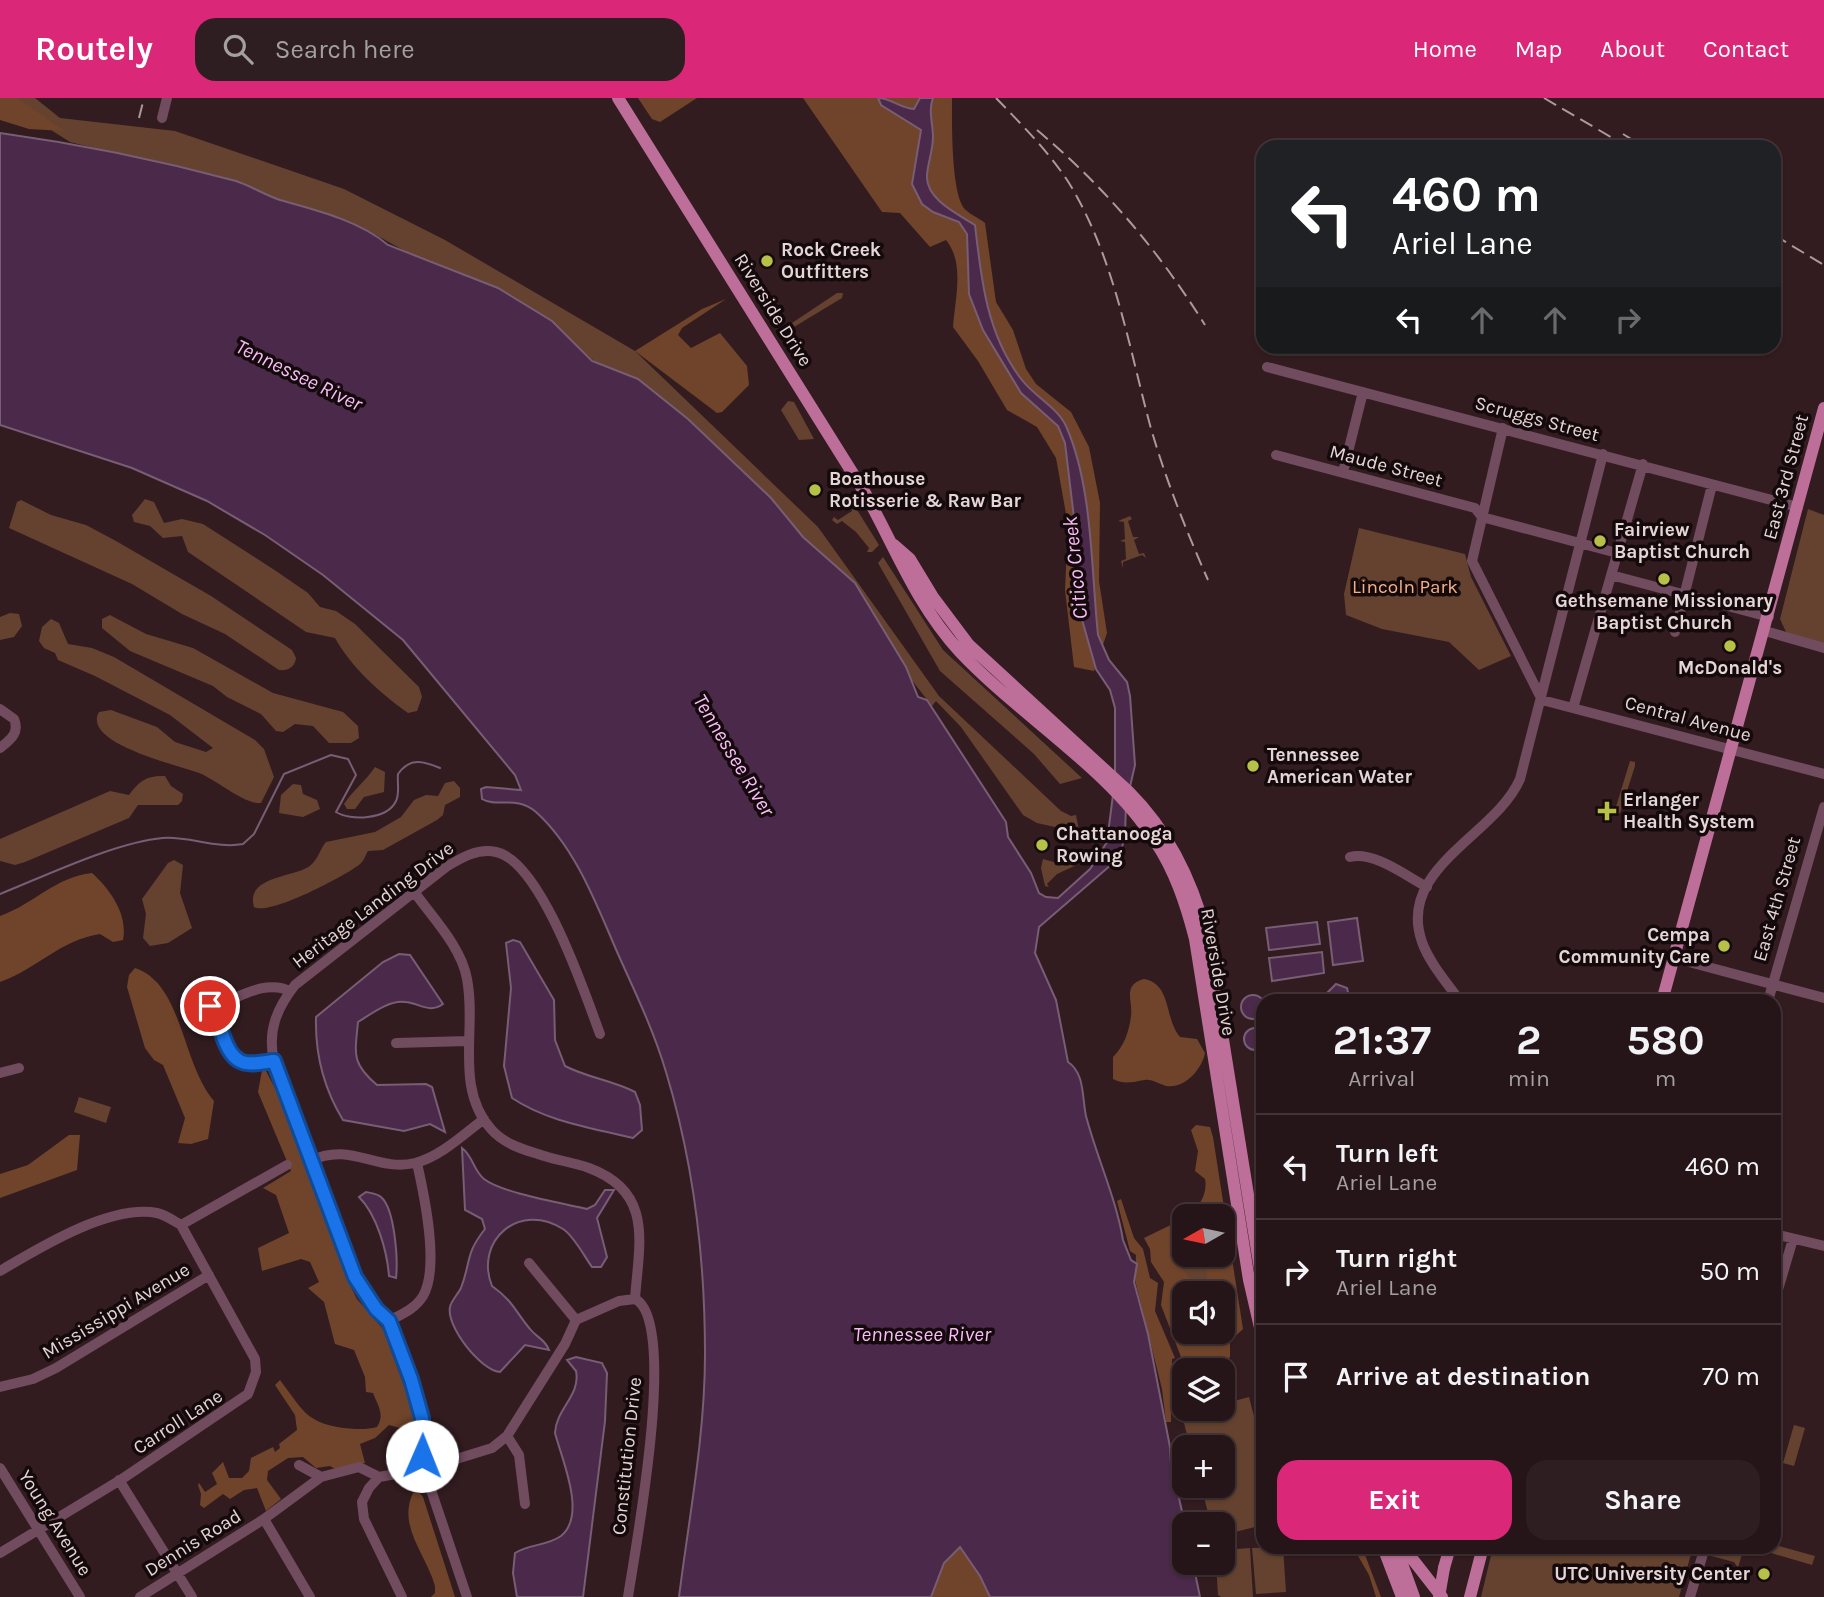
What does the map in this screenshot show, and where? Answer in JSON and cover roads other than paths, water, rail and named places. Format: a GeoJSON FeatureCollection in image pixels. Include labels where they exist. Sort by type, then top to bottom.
{"type":"FeatureCollection","features":[{"type":"Feature","properties":{"kind":"main road","name":"Riverside Drive"},"geometry":{"type":"LineString","coordinates":[[618,98],[854,476],[893,544],[910,559],[939,606],[969,645],[1082,755],[1145,807],[1175,852],[1191,885],[1206,934],[1218,1049],[1249,1280],[1256,1310]]}},
{"type":"Feature","properties":{"kind":"main road","name":"East 3rd Street"},"geometry":{"type":"LineString","coordinates":[[1664,994],[1824,408]]}},
{"type":"Feature","properties":{"kind":"main road","name":"Riverside Drive"},"geometry":{"type":"LineString","coordinates":[[1218,1049],[1256,1251]]}},
{"type":"Feature","properties":{"kind":"main road"},"geometry":{"type":"LineString","coordinates":[[1384,1554],[1392,1597]]}},
{"type":"Feature","properties":{"kind":"main road"},"geometry":{"type":"LineString","coordinates":[[1386,1554],[1402,1597]]}},
{"type":"Feature","properties":{"kind":"main road"},"geometry":{"type":"LineString","coordinates":[[1399,1554],[1414,1597]]}},
{"type":"Feature","properties":{"kind":"main road"},"geometry":{"type":"LineString","coordinates":[[1408,1554],[1441,1597]]}},
{"type":"Feature","properties":{"kind":"main road"},"geometry":{"type":"LineString","coordinates":[[1441,1597],[1448,1554]]}},
{"type":"Feature","properties":{"kind":"main road"},"geometry":{"type":"LineString","coordinates":[[1469,1595],[1481,1554]]}},
{"type":"Feature","properties":{"kind":"street"},"geometry":{"type":"LineString","coordinates":[[162,118],[167,98]]}},
{"type":"Feature","properties":{"kind":"street","name":"Scruggs Street"},"geometry":{"type":"LineString","coordinates":[[1267,367],[1798,507]]}},
{"type":"Feature","properties":{"kind":"street"},"geometry":{"type":"LineString","coordinates":[[1343,472],[1363,392]]}},
{"type":"Feature","properties":{"kind":"street"},"geometry":{"type":"LineString","coordinates":[[1503,428],[1472,561],[1542,700]]}},
{"type":"Feature","properties":{"kind":"street"},"geometry":{"type":"LineString","coordinates":[[1455,994],[1422,942],[1419,910],[1427,887],[1440,865],[1496,815],[1515,792],[1583,543],[1603,454]]}},
{"type":"Feature","properties":{"kind":"street","name":"Maude Street"},"geometry":{"type":"LineString","coordinates":[[1276,455],[1475,508],[1482,517],[1617,553]]}},
{"type":"Feature","properties":{"kind":"street"},"geometry":{"type":"LineString","coordinates":[[1573,708],[1643,464]]}},
{"type":"Feature","properties":{"kind":"street"},"geometry":{"type":"LineString","coordinates":[[1675,632],[1712,485]]}},
{"type":"Feature","properties":{"kind":"street"},"geometry":{"type":"LineString","coordinates":[[1611,575],[1769,617]]}},
{"type":"Feature","properties":{"kind":"street"},"geometry":{"type":"LineString","coordinates":[[1765,631],[1824,648]]}},
{"type":"Feature","properties":{"kind":"street","name":"Central Avenue"},"geometry":{"type":"LineString","coordinates":[[1542,700],[1824,774]]}},
{"type":"Feature","properties":{"kind":"street"},"geometry":{"type":"LineString","coordinates":[[0,709],[14,719],[17,728],[13,737],[0,748]]}},
{"type":"Feature","properties":{"kind":"street","name":"East 4th Street"},"geometry":{"type":"LineString","coordinates":[[1770,994],[1824,807]]}},
{"type":"Feature","properties":{"kind":"street","name":"Heritage Landing Drive"},"geometry":{"type":"LineString","coordinates":[[467,1597],[424,1469],[422,1418],[389,1321],[376,1309],[355,1277],[274,1061],[272,1037],[275,1017],[290,991],[342,946],[464,856],[497,852],[510,859],[534,888],[558,926],[600,1034]]}},
{"type":"Feature","properties":{"kind":"street"},"geometry":{"type":"LineString","coordinates":[[1350,858],[1360,855],[1380,862],[1427,887]]}},
{"type":"Feature","properties":{"kind":"street"},"geometry":{"type":"LineString","coordinates":[[299,1465],[321,1477],[359,1467],[379,1478],[424,1469],[492,1448],[507,1436],[565,1344],[576,1320],[619,1301],[635,1299],[639,1226],[628,1191],[612,1178],[587,1167],[512,1146],[492,1130],[484,1119],[472,1094],[468,1041],[468,981],[463,962],[415,893]]}},
{"type":"Feature","properties":{"kind":"street"},"geometry":{"type":"LineString","coordinates":[[1674,958],[1824,998]]}},
{"type":"Feature","properties":{"kind":"street"},"geometry":{"type":"LineString","coordinates":[[274,1061],[247,1063],[234,1057],[215,1007],[261,988],[277,985],[290,991]]}},
{"type":"Feature","properties":{"kind":"street"},"geometry":{"type":"LineString","coordinates":[[396,1043],[468,1041]]}},
{"type":"Feature","properties":{"kind":"street"},"geometry":{"type":"LineString","coordinates":[[0,1073],[19,1068]]}},
{"type":"Feature","properties":{"kind":"street"},"geometry":{"type":"LineString","coordinates":[[310,1161],[332,1152],[353,1153],[400,1165],[417,1163],[440,1151],[484,1119]]}},
{"type":"Feature","properties":{"kind":"street"},"geometry":{"type":"LineString","coordinates":[[389,1321],[413,1308],[427,1287],[428,1237],[417,1163]]}},
{"type":"Feature","properties":{"kind":"street"},"geometry":{"type":"LineString","coordinates":[[0,1271],[51,1240],[91,1224],[148,1212],[160,1214],[181,1225],[287,1165]]}},
{"type":"Feature","properties":{"kind":"street","name":"Carroll Lane"},"geometry":{"type":"LineString","coordinates":[[0,1553],[119,1480],[248,1394],[256,1371],[255,1359],[181,1225]]}},
{"type":"Feature","properties":{"kind":"street"},"geometry":{"type":"LineString","coordinates":[[1781,1236],[1824,1246]]}},
{"type":"Feature","properties":{"kind":"street"},"geometry":{"type":"LineString","coordinates":[[1781,1279],[1793,1239]]}},
{"type":"Feature","properties":{"kind":"street"},"geometry":{"type":"LineString","coordinates":[[529,1263],[576,1320]]}},
{"type":"Feature","properties":{"kind":"street","name":"Mississippi Avenue"},"geometry":{"type":"LineString","coordinates":[[0,1387],[33,1379],[62,1365],[209,1275]]}},
{"type":"Feature","properties":{"kind":"street","name":"Constitution Drive"},"geometry":{"type":"LineString","coordinates":[[628,1597],[648,1463],[655,1360],[654,1333],[647,1307],[635,1299]]}},
{"type":"Feature","properties":{"kind":"street"},"geometry":{"type":"LineString","coordinates":[[507,1436],[519,1455],[525,1504]]}},
{"type":"Feature","properties":{"kind":"street","name":"Young Avenue"},"geometry":{"type":"LineString","coordinates":[[0,1468],[80,1597]]}},
{"type":"Feature","properties":{"kind":"street","name":"Dennis Road"},"geometry":{"type":"LineString","coordinates":[[140,1597],[264,1519],[321,1477]]}},
{"type":"Feature","properties":{"kind":"street"},"geometry":{"type":"LineString","coordinates":[[379,1478],[362,1502],[364,1519],[402,1597]]}},
{"type":"Feature","properties":{"kind":"street"},"geometry":{"type":"LineString","coordinates":[[119,1480],[192,1597]]}},
{"type":"Feature","properties":{"kind":"street"},"geometry":{"type":"LineString","coordinates":[[264,1519],[310,1597]]}},
{"type":"Feature","properties":{"kind":"street"},"geometry":{"type":"LineString","coordinates":[[1690,1597],[1703,1554]]}},
{"type":"Feature","properties":{"kind":"water","name":"Tennessee River"},"geometry":{"type":"Polygon","coordinates":[[[878,98],[914,109],[920,98],[933,98],[933,142],[928,184],[944,205],[975,225],[983,286],[993,326],[1001,345],[1022,380],[1057,413],[1066,426],[1075,450],[1086,502],[1098,635],[1109,660],[1127,682],[1130,696],[1135,765],[1126,804],[1125,836],[1119,858],[1039,927],[1035,953],[1056,1000],[1068,1062],[1080,1079],[1086,1116],[1116,1209],[1123,1240],[1131,1260],[1137,1264],[1134,1282],[1148,1334],[1170,1447],[1172,1498],[1179,1498],[1182,1512],[1172,1512],[1172,1575],[1195,1575],[1200,1597],[990,1597],[980,1576],[960,1547],[944,1563],[931,1597],[679,1597],[699,1446],[705,1354],[703,1282],[691,1176],[676,1107],[661,1057],[644,1012],[574,860],[550,826],[529,807],[482,799],[481,789],[486,787],[521,790],[515,775],[403,640],[323,575],[265,535],[207,501],[132,468],[0,425],[0,133],[119,153],[236,181],[280,200],[351,223],[388,245],[498,288],[552,321],[592,361],[638,379],[688,419],[771,498],[803,537],[855,583],[906,667],[918,697],[927,700],[1006,822],[1008,837],[1031,873],[1039,893],[1058,898],[1090,869],[1107,842],[1115,779],[1115,708],[1110,690],[1096,669],[1081,616],[1074,573],[1074,518],[1065,443],[1058,426],[1021,393],[983,330],[969,294],[967,234],[959,222],[933,212],[922,204],[912,184],[921,130],[881,105],[878,98]]]}},
{"type":"Feature","properties":{"kind":"water"},"geometry":{"type":"Polygon","coordinates":[[[1357,918],[1363,961],[1333,965],[1328,922],[1357,918]]]}},
{"type":"Feature","properties":{"kind":"water"},"geometry":{"type":"Polygon","coordinates":[[[1317,922],[1320,944],[1269,950],[1266,928],[1317,922]]]}},
{"type":"Feature","properties":{"kind":"water"},"geometry":{"type":"Polygon","coordinates":[[[513,940],[520,942],[554,1000],[555,1040],[565,1066],[635,1092],[640,1105],[642,1130],[633,1138],[555,1119],[512,1098],[504,1066],[511,988],[506,943],[513,940]]]}},
{"type":"Feature","properties":{"kind":"water"},"geometry":{"type":"Polygon","coordinates":[[[1322,952],[1324,973],[1272,981],[1269,958],[1322,952]]]}},
{"type":"Feature","properties":{"kind":"water"},"geometry":{"type":"Polygon","coordinates":[[[399,954],[410,955],[443,1004],[429,1008],[399,1002],[374,1012],[358,1022],[357,1057],[363,1070],[377,1085],[426,1084],[432,1087],[445,1132],[430,1124],[404,1131],[343,1120],[322,1071],[316,1017],[383,962],[399,954]]]}},
{"type":"Feature","properties":{"kind":"water"},"geometry":{"type":"Polygon","coordinates":[[[1336,984],[1347,988],[1348,994],[1327,994],[1336,984]]]}},
{"type":"Feature","properties":{"kind":"water"},"geometry":{"type":"Polygon","coordinates":[[[1248,996],[1256,996],[1256,1018],[1253,1019],[1242,1012],[1241,1007],[1248,996]]]}},
{"type":"Feature","properties":{"kind":"water"},"geometry":{"type":"Polygon","coordinates":[[[1255,1028],[1255,1050],[1247,1047],[1244,1039],[1247,1031],[1255,1028]]]}},
{"type":"Feature","properties":{"kind":"water"},"geometry":{"type":"Polygon","coordinates":[[[462,1148],[484,1179],[518,1193],[587,1209],[595,1205],[605,1190],[614,1190],[597,1218],[607,1257],[601,1267],[592,1267],[567,1232],[547,1222],[531,1220],[516,1223],[504,1230],[495,1241],[489,1254],[488,1269],[492,1286],[509,1301],[549,1350],[525,1345],[500,1372],[474,1356],[453,1325],[450,1315],[450,1307],[461,1288],[471,1252],[485,1229],[482,1219],[465,1210],[462,1148]]]}},
{"type":"Feature","properties":{"kind":"water"},"geometry":{"type":"Polygon","coordinates":[[[366,1192],[381,1197],[390,1212],[396,1248],[396,1278],[389,1276],[380,1234],[371,1213],[359,1197],[366,1192]]]}},
{"type":"Feature","properties":{"kind":"water"},"geometry":{"type":"Polygon","coordinates":[[[576,1357],[602,1363],[607,1373],[605,1421],[583,1597],[517,1597],[513,1573],[515,1553],[561,1536],[572,1515],[567,1472],[555,1433],[556,1424],[577,1380],[576,1371],[567,1360],[576,1357]]]}},
{"type":"Feature","properties":{"kind":"waterway"},"geometry":{"type":"LineString","coordinates":[[0,894],[81,861],[144,841],[173,838],[223,845],[243,844],[254,834],[284,774],[331,755],[348,759],[356,775],[336,812],[350,817],[377,815],[391,807],[398,795],[398,774],[407,765],[422,762],[440,768]]}},
{"type":"Feature","properties":{"kind":"railway"},"geometry":{"type":"LineString","coordinates":[[139,118],[144,98]]}},
{"type":"Feature","properties":{"kind":"railway"},"geometry":{"type":"LineString","coordinates":[[996,98],[1035,139],[1069,183],[1098,240],[1118,301],[1162,465],[1208,580]]}},
{"type":"Feature","properties":{"kind":"railway"},"geometry":{"type":"LineString","coordinates":[[1544,98],[1616,140]]}},
{"type":"Feature","properties":{"kind":"railway"},"geometry":{"type":"LineString","coordinates":[[1037,130],[1085,174],[1129,221],[1205,325]]}},
{"type":"Feature","properties":{"kind":"railway"},"geometry":{"type":"LineString","coordinates":[[1623,134],[1633,140]]}},
{"type":"Feature","properties":{"kind":"railway"},"geometry":{"type":"LineString","coordinates":[[1781,239],[1824,265]]}},
{"type":"Feature","properties":{"kind":"place","name":"Rock Creek Outfitters"},"geometry":{"type":"Point","coordinates":[767,261]}},
{"type":"Feature","properties":{"kind":"place","name":"Boathouse Rotisserie & Raw Bar"},"geometry":{"type":"Point","coordinates":[815,490]}},
{"type":"Feature","properties":{"kind":"place","name":"Fairview Baptist Church"},"geometry":{"type":"Point","coordinates":[1600,541]}},
{"type":"Feature","properties":{"kind":"place","name":"Gethsemane Missionary Baptist Church"},"geometry":{"type":"Point","coordinates":[1664,579]}},
{"type":"Feature","properties":{"kind":"place","name":"McDonald's"},"geometry":{"type":"Point","coordinates":[1730,646]}},
{"type":"Feature","properties":{"kind":"place","name":"Tennessee American Water"},"geometry":{"type":"Point","coordinates":[1253,766]}},
{"type":"Feature","properties":{"kind":"place","name":"Erlanger Health System"},"geometry":{"type":"Point","coordinates":[1607,811]}},
{"type":"Feature","properties":{"kind":"place","name":"Chattanooga Rowing"},"geometry":{"type":"Point","coordinates":[1042,845]}},
{"type":"Feature","properties":{"kind":"place","name":"Cempa Community Care"},"geometry":{"type":"Point","coordinates":[1724,946]}},
{"type":"Feature","properties":{"kind":"place","name":"UTC University Center"},"geometry":{"type":"Point","coordinates":[1764,1574]}},
{"type":"Feature","properties":{"kind":"water label","name":"Citico Creek"},"geometry":{"type":"Point","coordinates":[1075,568]}},
{"type":"Feature","properties":{"kind":"park label","name":"Lincoln Park"},"geometry":{"type":"Point","coordinates":[1405,587]}}]}
